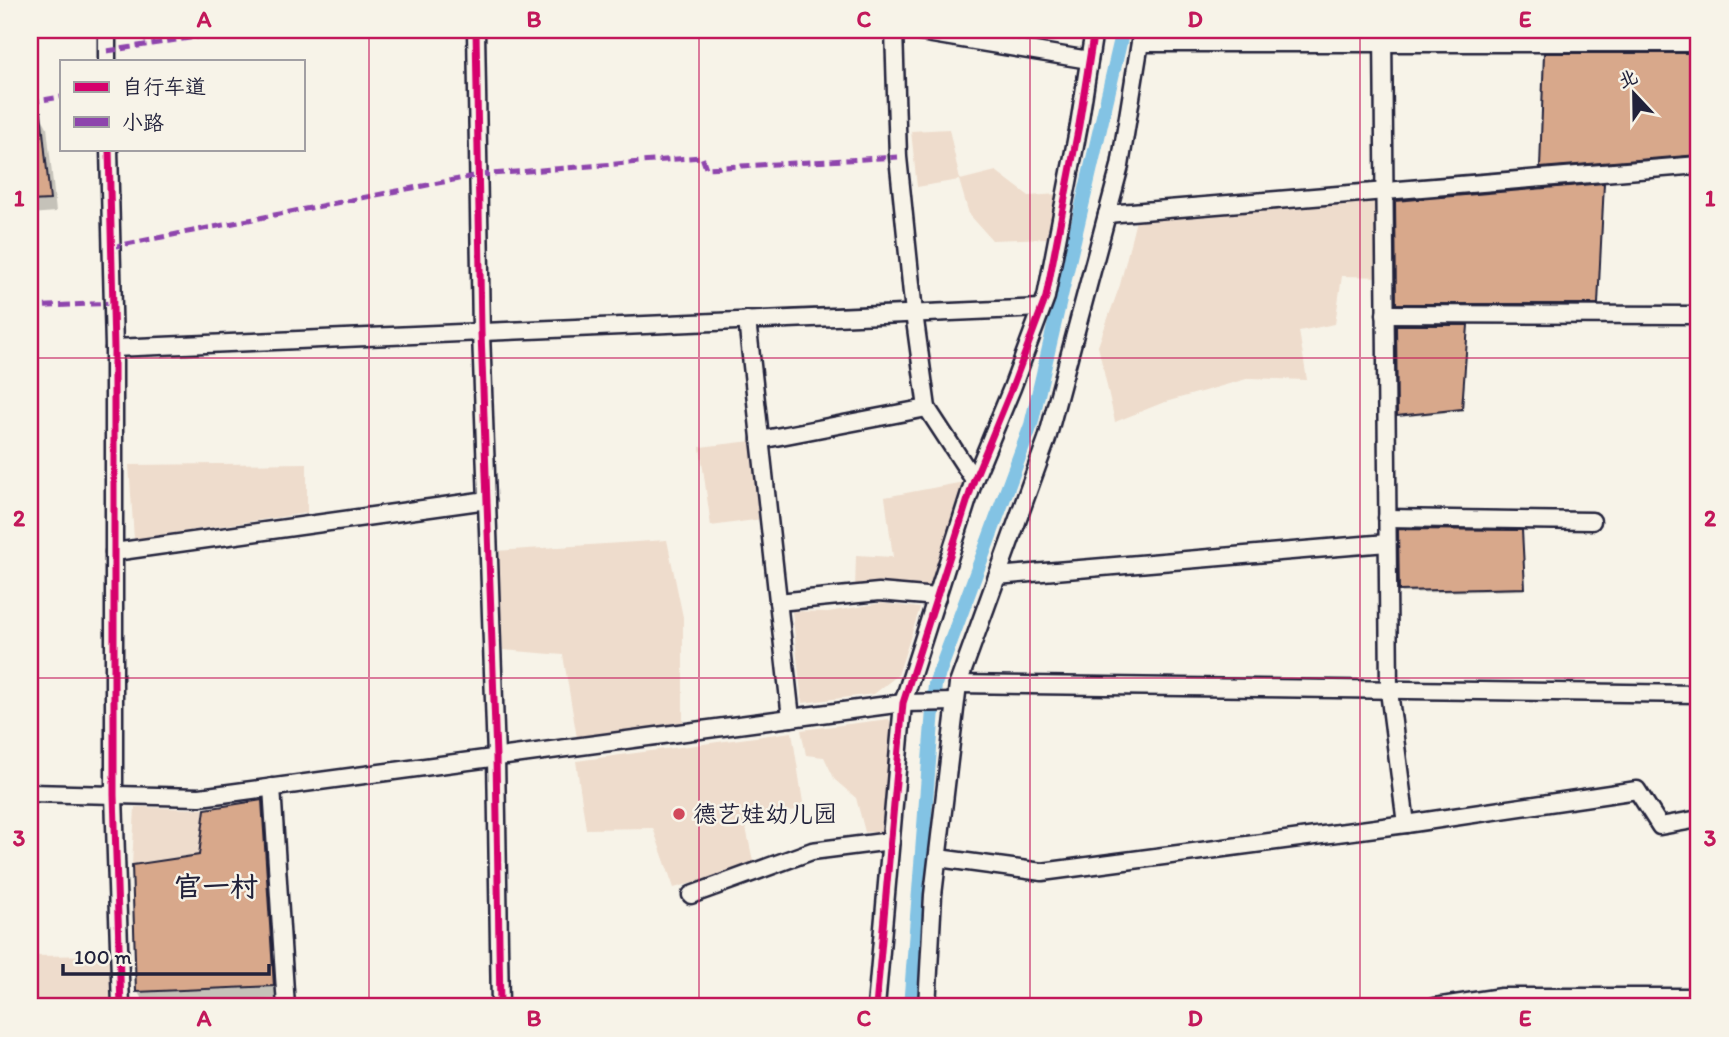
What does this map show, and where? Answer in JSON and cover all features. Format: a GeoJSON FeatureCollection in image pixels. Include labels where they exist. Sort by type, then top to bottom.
{"type":"FeatureCollection","features":[{"type":"Feature","properties":{"kind":"street"},"geometry":{"type":"LineString","coordinates":[[107,30],[107,60]]}},
{"type":"Feature","properties":{"kind":"street"},"geometry":{"type":"LineString","coordinates":[[477,30],[481,332],[496,757],[500,1007]]}},
{"type":"Feature","properties":{"kind":"street"},"geometry":{"type":"LineString","coordinates":[[894,30],[898,157],[927,408],[974,480]]}},
{"type":"Feature","properties":{"kind":"street"},"geometry":{"type":"LineString","coordinates":[[908,30],[1089,60]]}},
{"type":"Feature","properties":{"kind":"street"},"geometry":{"type":"LineString","coordinates":[[876,1007],[903,703],[974,480],[1046,297],[1094,30]]}},
{"type":"Feature","properties":{"kind":"street"},"geometry":{"type":"LineString","coordinates":[[927,1007],[938,858],[958,684],[1047,439],[1120,166],[1141,36],[1383,36],[1699,43]]}},
{"type":"Feature","properties":{"kind":"street"},"geometry":{"type":"LineString","coordinates":[[1383,36],[1389,691],[1406,824]]}},
{"type":"Feature","properties":{"kind":"street"},"geometry":{"type":"LineString","coordinates":[[109,150],[114,348],[114,794],[121,1007]]}},
{"type":"Feature","properties":{"kind":"street"},"geometry":{"type":"LineString","coordinates":[[1107,214],[1699,164]]}},
{"type":"Feature","properties":{"kind":"street"},"geometry":{"type":"LineString","coordinates":[[114,348],[1041,308]]}},
{"type":"Feature","properties":{"kind":"street"},"geometry":{"type":"LineString","coordinates":[[1385,314],[1699,315]]}},
{"type":"Feature","properties":{"kind":"street"},"geometry":{"type":"LineString","coordinates":[[747,320],[791,718]]}},
{"type":"Feature","properties":{"kind":"street"},"geometry":{"type":"LineString","coordinates":[[760,440],[927,408]]}},
{"type":"Feature","properties":{"kind":"street"},"geometry":{"type":"LineString","coordinates":[[114,552],[487,500]]}},
{"type":"Feature","properties":{"kind":"street"},"geometry":{"type":"LineString","coordinates":[[1387,517],[1592,521]]}},
{"type":"Feature","properties":{"kind":"street"},"geometry":{"type":"LineString","coordinates":[[997,576],[1387,543]]}},
{"type":"Feature","properties":{"kind":"street"},"geometry":{"type":"LineString","coordinates":[[778,602],[879,592],[937,597]]}},
{"type":"Feature","properties":{"kind":"street"},"geometry":{"type":"LineString","coordinates":[[958,684],[1699,694]]}},
{"type":"Feature","properties":{"kind":"street"},"geometry":{"type":"LineString","coordinates":[[30,793],[200,797],[903,703],[955,702]]}},
{"type":"Feature","properties":{"kind":"street"},"geometry":{"type":"LineString","coordinates":[[272,787],[286,1007]]}},
{"type":"Feature","properties":{"kind":"street"},"geometry":{"type":"LineString","coordinates":[[938,858],[1042,872],[1406,824],[1637,790],[1660,826],[1699,819]]}},
{"type":"Feature","properties":{"kind":"street"},"geometry":{"type":"LineString","coordinates":[[691,895],[813,851],[891,841]]}},
{"type":"Feature","properties":{"kind":"street"},"geometry":{"type":"LineString","coordinates":[[1435,1007],[1501,997],[1699,997]]}},
{"type":"Feature","properties":{"kind":"shaded area"},"geometry":{"type":"Polygon","coordinates":[[[949,129],[960,180],[996,171],[1029,196],[1058,194],[1048,238],[992,240],[969,214],[959,180],[917,187],[911,131],[949,129]]]}},
{"type":"Feature","properties":{"kind":"shaded area"},"geometry":{"type":"Polygon","coordinates":[[[1384,199],[1385,277],[1342,276],[1335,324],[1299,331],[1307,380],[1250,378],[1162,403],[1115,422],[1098,346],[1120,285],[1136,220],[1384,199]]]}},
{"type":"Feature","properties":{"kind":"shaded area"},"geometry":{"type":"Polygon","coordinates":[[[760,440],[769,518],[711,526],[700,447],[760,440]]]}},
{"type":"Feature","properties":{"kind":"shaded area"},"geometry":{"type":"Polygon","coordinates":[[[307,463],[307,513],[134,539],[129,465],[307,463]]]}},
{"type":"Feature","properties":{"kind":"shaded area"},"geometry":{"type":"Polygon","coordinates":[[[974,480],[937,597],[855,589],[856,555],[893,557],[885,497],[974,480]]]}},
{"type":"Feature","properties":{"kind":"shaded area"},"geometry":{"type":"Polygon","coordinates":[[[667,540],[683,617],[683,723],[577,738],[563,655],[503,650],[496,551],[667,540]]]}},
{"type":"Feature","properties":{"kind":"shaded area"},"geometry":{"type":"Polygon","coordinates":[[[881,603],[920,608],[898,675],[874,694],[802,703],[792,611],[828,612],[881,603]]]}},
{"type":"Feature","properties":{"kind":"shaded area"},"geometry":{"type":"Polygon","coordinates":[[[889,719],[900,740],[892,833],[865,832],[856,798],[835,780],[824,757],[806,755],[801,730],[889,719]]]}},
{"type":"Feature","properties":{"kind":"shaded area","name":"德艺娃幼儿园"},"geometry":{"type":"Polygon","coordinates":[[[792,732],[804,809],[744,818],[754,866],[674,888],[653,828],[586,829],[576,761],[792,732]]]}},
{"type":"Feature","properties":{"kind":"shaded area"},"geometry":{"type":"Polygon","coordinates":[[[135,807],[205,809],[199,855],[132,865],[135,807]]]}},
{"type":"Feature","properties":{"kind":"shaded area"},"geometry":{"type":"Polygon","coordinates":[[[113,955],[115,1007],[30,1007],[30,956],[113,955]]]}},
{"type":"Feature","properties":{"kind":"building"},"geometry":{"type":"Polygon","coordinates":[[[1699,30],[1699,33],[1545,32],[1699,30]]]}},
{"type":"Feature","properties":{"kind":"building"},"geometry":{"type":"Polygon","coordinates":[[[1544,53],[1699,53],[1699,155],[1540,168],[1544,53]]]}},
{"type":"Feature","properties":{"kind":"building"},"geometry":{"type":"Polygon","coordinates":[[[41,112],[50,200],[30,201],[30,113],[41,112]]]}},
{"type":"Feature","properties":{"kind":"building"},"geometry":{"type":"Polygon","coordinates":[[[1604,183],[1598,304],[1396,304],[1395,201],[1604,183]]]}},
{"type":"Feature","properties":{"kind":"building"},"geometry":{"type":"Polygon","coordinates":[[[1396,325],[1468,325],[1462,409],[1397,416],[1396,325]]]}},
{"type":"Feature","properties":{"kind":"building"},"geometry":{"type":"Polygon","coordinates":[[[1398,529],[1522,530],[1525,588],[1399,591],[1398,529]]]}},
{"type":"Feature","properties":{"kind":"building"},"geometry":{"type":"Polygon","coordinates":[[[262,800],[274,986],[136,992],[132,865],[199,855],[205,809],[262,800]]]}},
{"type":"Feature","properties":{"kind":"waterway"},"geometry":{"type":"LineString","coordinates":[[910,1007],[935,684],[1031,425],[1123,30]]}},
{"type":"Feature","properties":{"kind":"marked path"},"geometry":{"type":"LineString","coordinates":[[107,51],[240,30]]}},
{"type":"Feature","properties":{"kind":"marked path"},"geometry":{"type":"LineString","coordinates":[[30,102],[60,97]]}},
{"type":"Feature","properties":{"kind":"marked path"},"geometry":{"type":"LineString","coordinates":[[111,247],[479,175],[702,157],[706,168],[898,157]]}},
{"type":"Feature","properties":{"kind":"marked path"},"geometry":{"type":"LineString","coordinates":[[30,307],[113,303]]}},
{"type":"Feature","properties":{"kind":"cycle path"},"geometry":{"type":"LineString","coordinates":[[476,30],[481,332],[496,757],[500,1007]]}},
{"type":"Feature","properties":{"kind":"cycle path"},"geometry":{"type":"LineString","coordinates":[[876,1007],[903,703],[974,480],[1046,297],[1094,30]]}},
{"type":"Feature","properties":{"kind":"cycle path"},"geometry":{"type":"LineString","coordinates":[[109,150],[114,348],[114,795],[121,1007]]}},
{"type":"Feature","properties":{"kind":"place","name":"德艺娃幼儿园"},"geometry":{"type":"Point","coordinates":[679,814]}},
{"type":"Feature","properties":{"kind":"district","name":"官一村"},"geometry":{"type":"Point","coordinates":[216,886]}}]}
